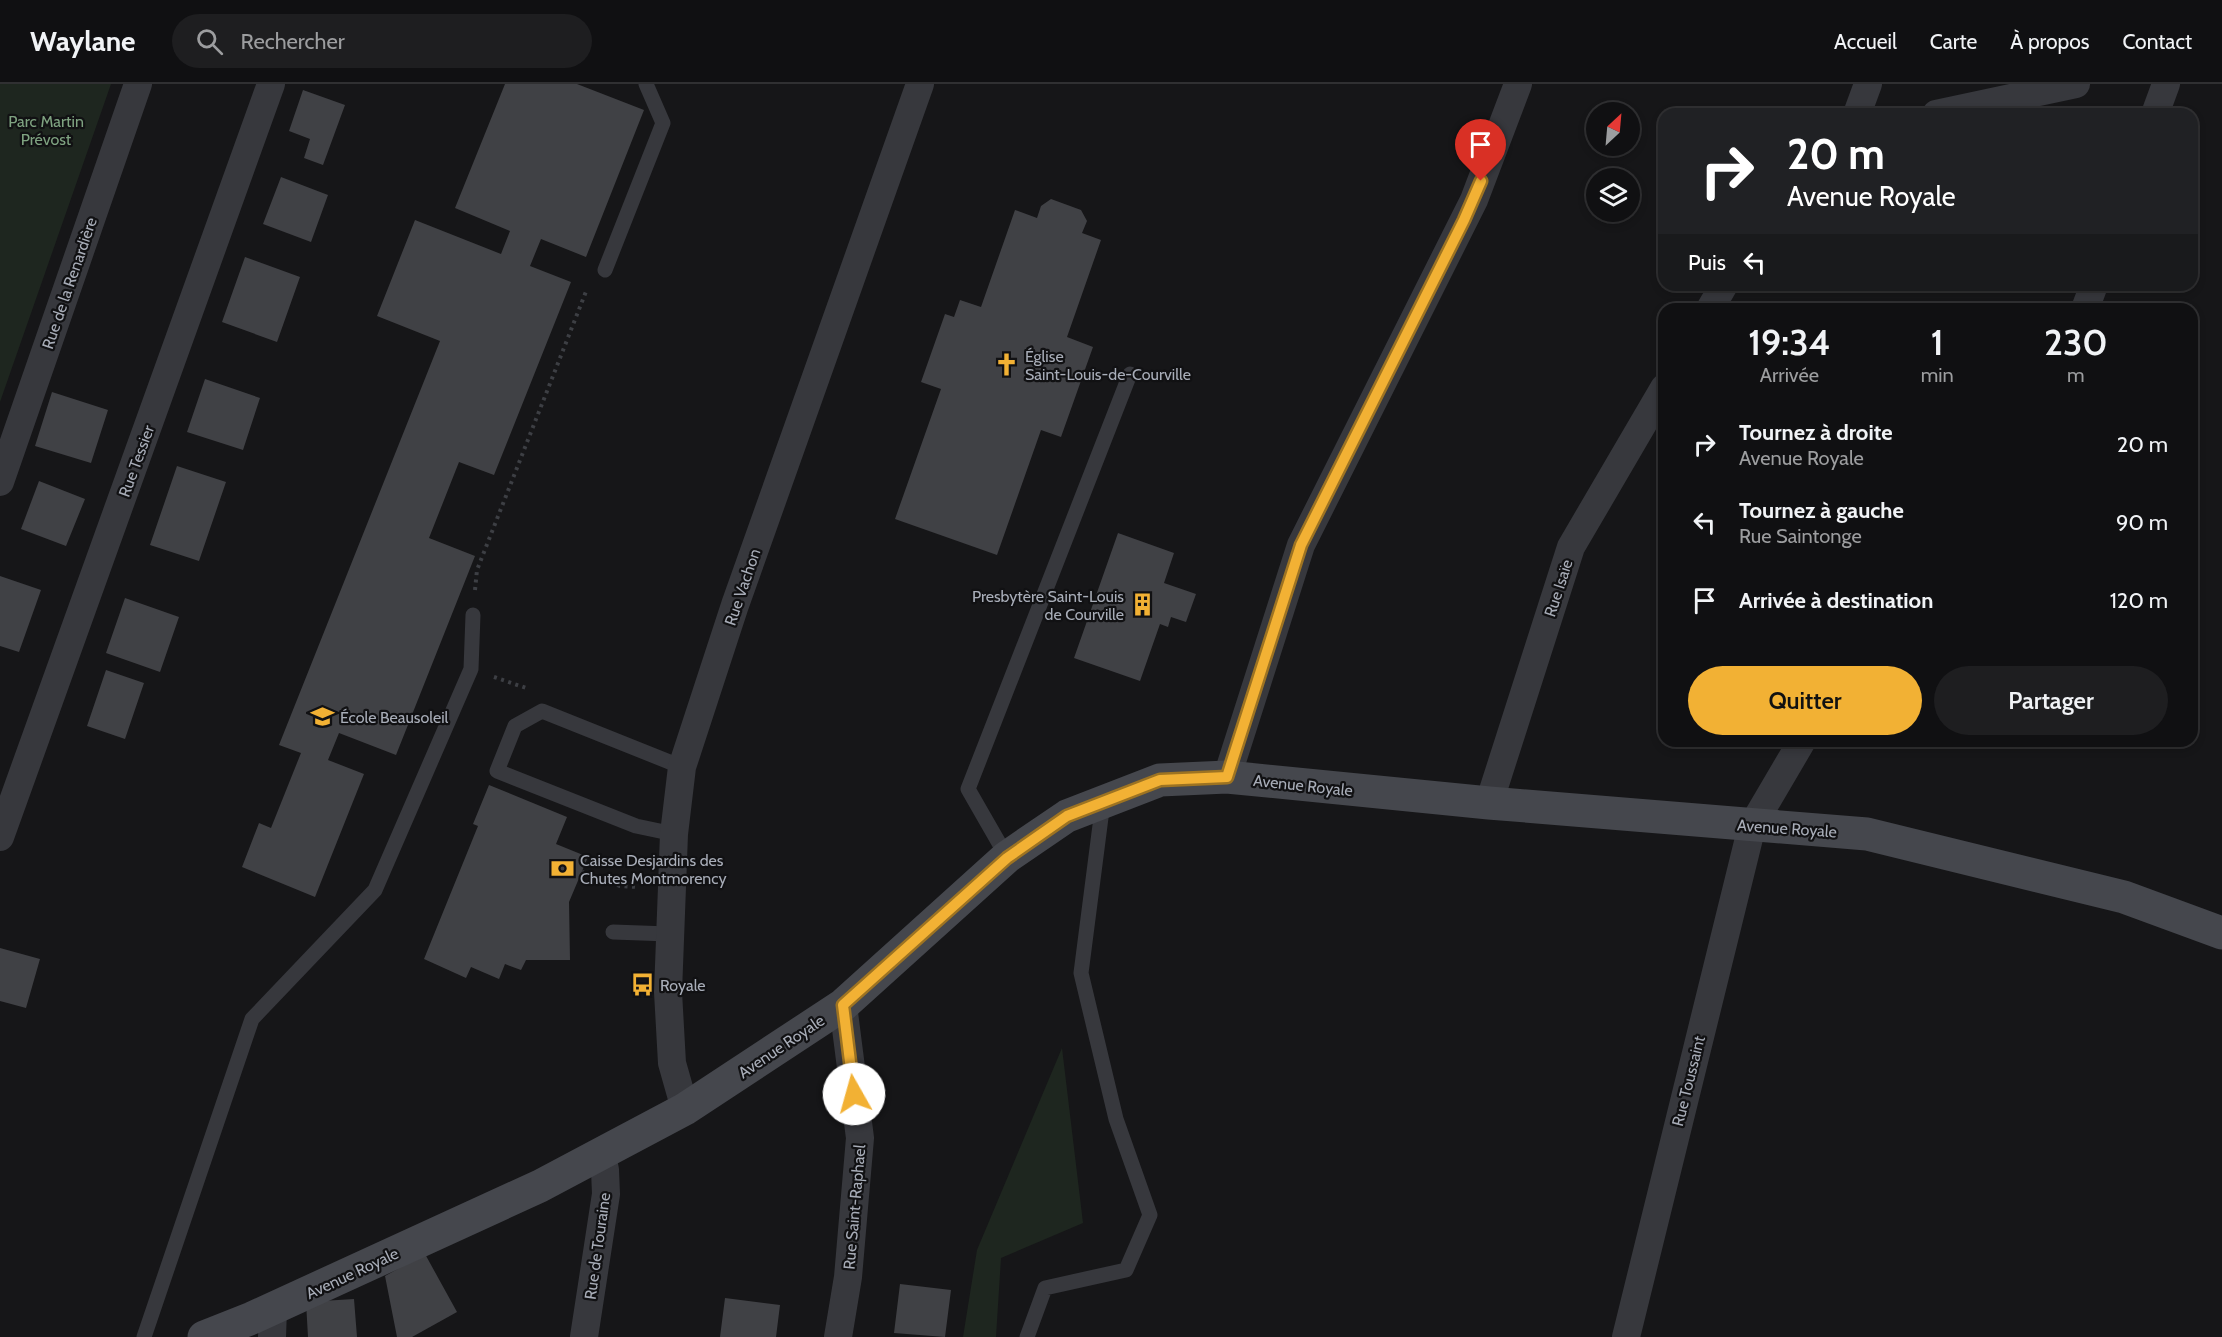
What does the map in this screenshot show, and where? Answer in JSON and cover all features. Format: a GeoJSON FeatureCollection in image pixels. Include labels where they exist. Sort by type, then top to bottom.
{"type":"FeatureCollection","features":[{"type":"Feature","properties":{"kind":"main road","name":"Avenue Royale"},"geometry":{"type":"LineString","coordinates":[[204,1337],[272,1323],[602,1155],[685,1108],[843,1005],[1007,858],[1067,816],[1160,780],[1227,777],[1489,803],[1867,834],[2124,897],[2222,933]]}},
{"type":"Feature","properties":{"kind":"street","name":"Rue de la Renardière"},"geometry":{"type":"LineString","coordinates":[[0,482],[138,84]]}},
{"type":"Feature","properties":{"kind":"street","name":"Rue Tessier"},"geometry":{"type":"LineString","coordinates":[[0,837],[271,84]]}},
{"type":"Feature","properties":{"kind":"street","name":"Rue Vachon"},"geometry":{"type":"LineString","coordinates":[[685,1108],[672,1063],[668,992],[674,834],[682,767],[735,605],[920,84]]}},
{"type":"Feature","properties":{"kind":"street"},"geometry":{"type":"LineString","coordinates":[[1227,777],[1301,545],[1474,200],[1518,84]]}},
{"type":"Feature","properties":{"kind":"street"},"geometry":{"type":"LineString","coordinates":[[1859,108],[1868,84]]}},
{"type":"Feature","properties":{"kind":"street"},"geometry":{"type":"LineString","coordinates":[[1964,108],[2076,84]]}},
{"type":"Feature","properties":{"kind":"street"},"geometry":{"type":"LineString","coordinates":[[2157,108],[2166,84]]}},
{"type":"Feature","properties":{"kind":"street","name":"Rue Isaïe"},"geometry":{"type":"LineString","coordinates":[[1489,803],[1571,547],[1658,398]]}},
{"type":"Feature","properties":{"kind":"street","name":"Rue Toussaint"},"geometry":{"type":"LineString","coordinates":[[1626,1337],[1752,826],[1799,747]]}},
{"type":"Feature","properties":{"kind":"street","name":"Rue Saint-Raphael"},"geometry":{"type":"LineString","coordinates":[[838,1337],[848,1276],[860,1138],[843,1005]]}},
{"type":"Feature","properties":{"kind":"street","name":"Rue de Touraine"},"geometry":{"type":"LineString","coordinates":[[584,1337],[606,1194],[602,1155]]}},
{"type":"Feature","properties":{"kind":"lane"},"geometry":{"type":"LineString","coordinates":[[605,270],[663,123],[646,84]]}},
{"type":"Feature","properties":{"kind":"lane"},"geometry":{"type":"LineString","coordinates":[[1007,858],[968,789],[1130,374]]}},
{"type":"Feature","properties":{"kind":"lane"},"geometry":{"type":"LineString","coordinates":[[144,1337],[252,1019],[375,890],[471,669],[473,615]]}},
{"type":"Feature","properties":{"kind":"lane"},"geometry":{"type":"LineString","coordinates":[[674,834],[636,826],[496,771],[514,726],[542,711],[682,767]]}},
{"type":"Feature","properties":{"kind":"lane"},"geometry":{"type":"LineString","coordinates":[[1027,1337],[1045,1288],[1126,1270],[1150,1215],[1116,1119],[1081,973],[1103,802]]}},
{"type":"Feature","properties":{"kind":"lane"},"geometry":{"type":"LineString","coordinates":[[613,932],[669,934]]}},
{"type":"Feature","properties":{"kind":"path"},"geometry":{"type":"LineString","coordinates":[[473,615],[477,570],[588,286],[605,270]]}},
{"type":"Feature","properties":{"kind":"path"},"geometry":{"type":"LineString","coordinates":[[582,872],[620,886],[641,887]]}},
{"type":"Feature","properties":{"kind":"green space","name":"Parc Martin Prévost"},"geometry":{"type":"Polygon","coordinates":[[[0,84],[111,84],[0,402],[0,84]]]}},
{"type":"Feature","properties":{"kind":"green space"},"geometry":{"type":"Polygon","coordinates":[[[1062,1048],[1083,1223],[1001,1258],[996,1337],[963,1337],[977,1250],[1062,1048]]]}},
{"type":"Feature","properties":{"kind":"building"},"geometry":{"type":"Polygon","coordinates":[[[505,84],[577,84],[644,110],[586,257],[541,239],[530,266],[571,282],[494,475],[459,462],[429,538],[475,556],[396,755],[339,733],[328,760],[364,774],[315,897],[242,867],[259,823],[271,828],[301,753],[279,745],[440,341],[377,316],[415,220],[501,254],[510,231],[455,208],[505,84]]]}},
{"type":"Feature","properties":{"kind":"building"},"geometry":{"type":"Polygon","coordinates":[[[303,90],[345,105],[323,165],[304,158],[310,139],[289,131],[303,90]]]}},
{"type":"Feature","properties":{"kind":"building"},"geometry":{"type":"Polygon","coordinates":[[[281,177],[328,195],[311,242],[263,224],[281,177]]]}},
{"type":"Feature","properties":{"kind":"building","name":"Église Saint-Louis-de-Courville"},"geometry":{"type":"Polygon","coordinates":[[[1051,199],[1081,210],[1087,221],[1082,233],[1101,240],[1067,337],[1093,347],[1061,437],[1041,430],[997,555],[895,519],[941,389],[921,382],[945,314],[954,317],[960,300],[981,307],[1015,210],[1037,218],[1041,206],[1051,199]]]}},
{"type":"Feature","properties":{"kind":"building"},"geometry":{"type":"Polygon","coordinates":[[[245,257],[300,277],[277,342],[222,322],[245,257]]]}},
{"type":"Feature","properties":{"kind":"building"},"geometry":{"type":"Polygon","coordinates":[[[205,379],[260,398],[243,450],[187,432],[205,379]]]}},
{"type":"Feature","properties":{"kind":"building"},"geometry":{"type":"Polygon","coordinates":[[[52,392],[108,410],[91,463],[35,446],[52,392]]]}},
{"type":"Feature","properties":{"kind":"building"},"geometry":{"type":"Polygon","coordinates":[[[177,466],[226,482],[199,561],[150,545],[177,466]]]}},
{"type":"Feature","properties":{"kind":"building"},"geometry":{"type":"Polygon","coordinates":[[[39,481],[85,499],[66,546],[21,529],[39,481]]]}},
{"type":"Feature","properties":{"kind":"building","name":"Presbytère Saint-Louis de Courville"},"geometry":{"type":"Polygon","coordinates":[[[1118,533],[1174,553],[1164,583],[1196,594],[1186,622],[1171,617],[1168,627],[1160,624],[1140,681],[1074,658],[1118,533]]]}},
{"type":"Feature","properties":{"kind":"building"},"geometry":{"type":"Polygon","coordinates":[[[0,576],[41,590],[19,652],[0,646],[0,576]]]}},
{"type":"Feature","properties":{"kind":"building"},"geometry":{"type":"Polygon","coordinates":[[[125,598],[179,617],[160,672],[106,653],[125,598]]]}},
{"type":"Feature","properties":{"kind":"building"},"geometry":{"type":"Polygon","coordinates":[[[106,670],[144,683],[125,739],[87,726],[106,670]]]}},
{"type":"Feature","properties":{"kind":"building"},"geometry":{"type":"Polygon","coordinates":[[[489,785],[567,817],[556,844],[588,857],[569,902],[570,960],[526,960],[521,970],[505,964],[499,979],[471,967],[466,978],[424,959],[478,826],[473,824],[489,785]]]}},
{"type":"Feature","properties":{"kind":"building"},"geometry":{"type":"Polygon","coordinates":[[[0,948],[40,959],[26,1008],[0,1001],[0,948]]]}},
{"type":"Feature","properties":{"kind":"building"},"geometry":{"type":"Polygon","coordinates":[[[425,1254],[457,1312],[412,1337],[397,1337],[385,1276],[425,1254]]]}},
{"type":"Feature","properties":{"kind":"building"},"geometry":{"type":"Polygon","coordinates":[[[900,1284],[951,1290],[945,1337],[894,1333],[900,1284]]]}},
{"type":"Feature","properties":{"kind":"building"},"geometry":{"type":"Polygon","coordinates":[[[725,1298],[780,1305],[776,1337],[720,1337],[725,1298]]]}},
{"type":"Feature","properties":{"kind":"building"},"geometry":{"type":"Polygon","coordinates":[[[354,1299],[357,1337],[308,1337],[306,1302],[354,1299]]]}},
{"type":"Feature","properties":{"kind":"place","name":"Église Saint-Louis-de-Courville"},"geometry":{"type":"Point","coordinates":[1007,365]}},
{"type":"Feature","properties":{"kind":"place","name":"Presbytère Saint-Louis de Courville"},"geometry":{"type":"Point","coordinates":[1142,605]}},
{"type":"Feature","properties":{"kind":"place","name":"École Beausoleil"},"geometry":{"type":"Point","coordinates":[322,717]}},
{"type":"Feature","properties":{"kind":"place","name":"Caisse Desjardins des Chutes Montmorency"},"geometry":{"type":"Point","coordinates":[562,869]}},
{"type":"Feature","properties":{"kind":"place","name":"Royale"},"geometry":{"type":"Point","coordinates":[642,985]}},
{"type":"Feature","properties":{"kind":"route"},"geometry":{"type":"LineString","coordinates":[[854,1094],[843,1005],[1007,858],[1067,816],[1160,780],[1227,777],[1301,545],[1474,200],[1481,181]]}}]}
